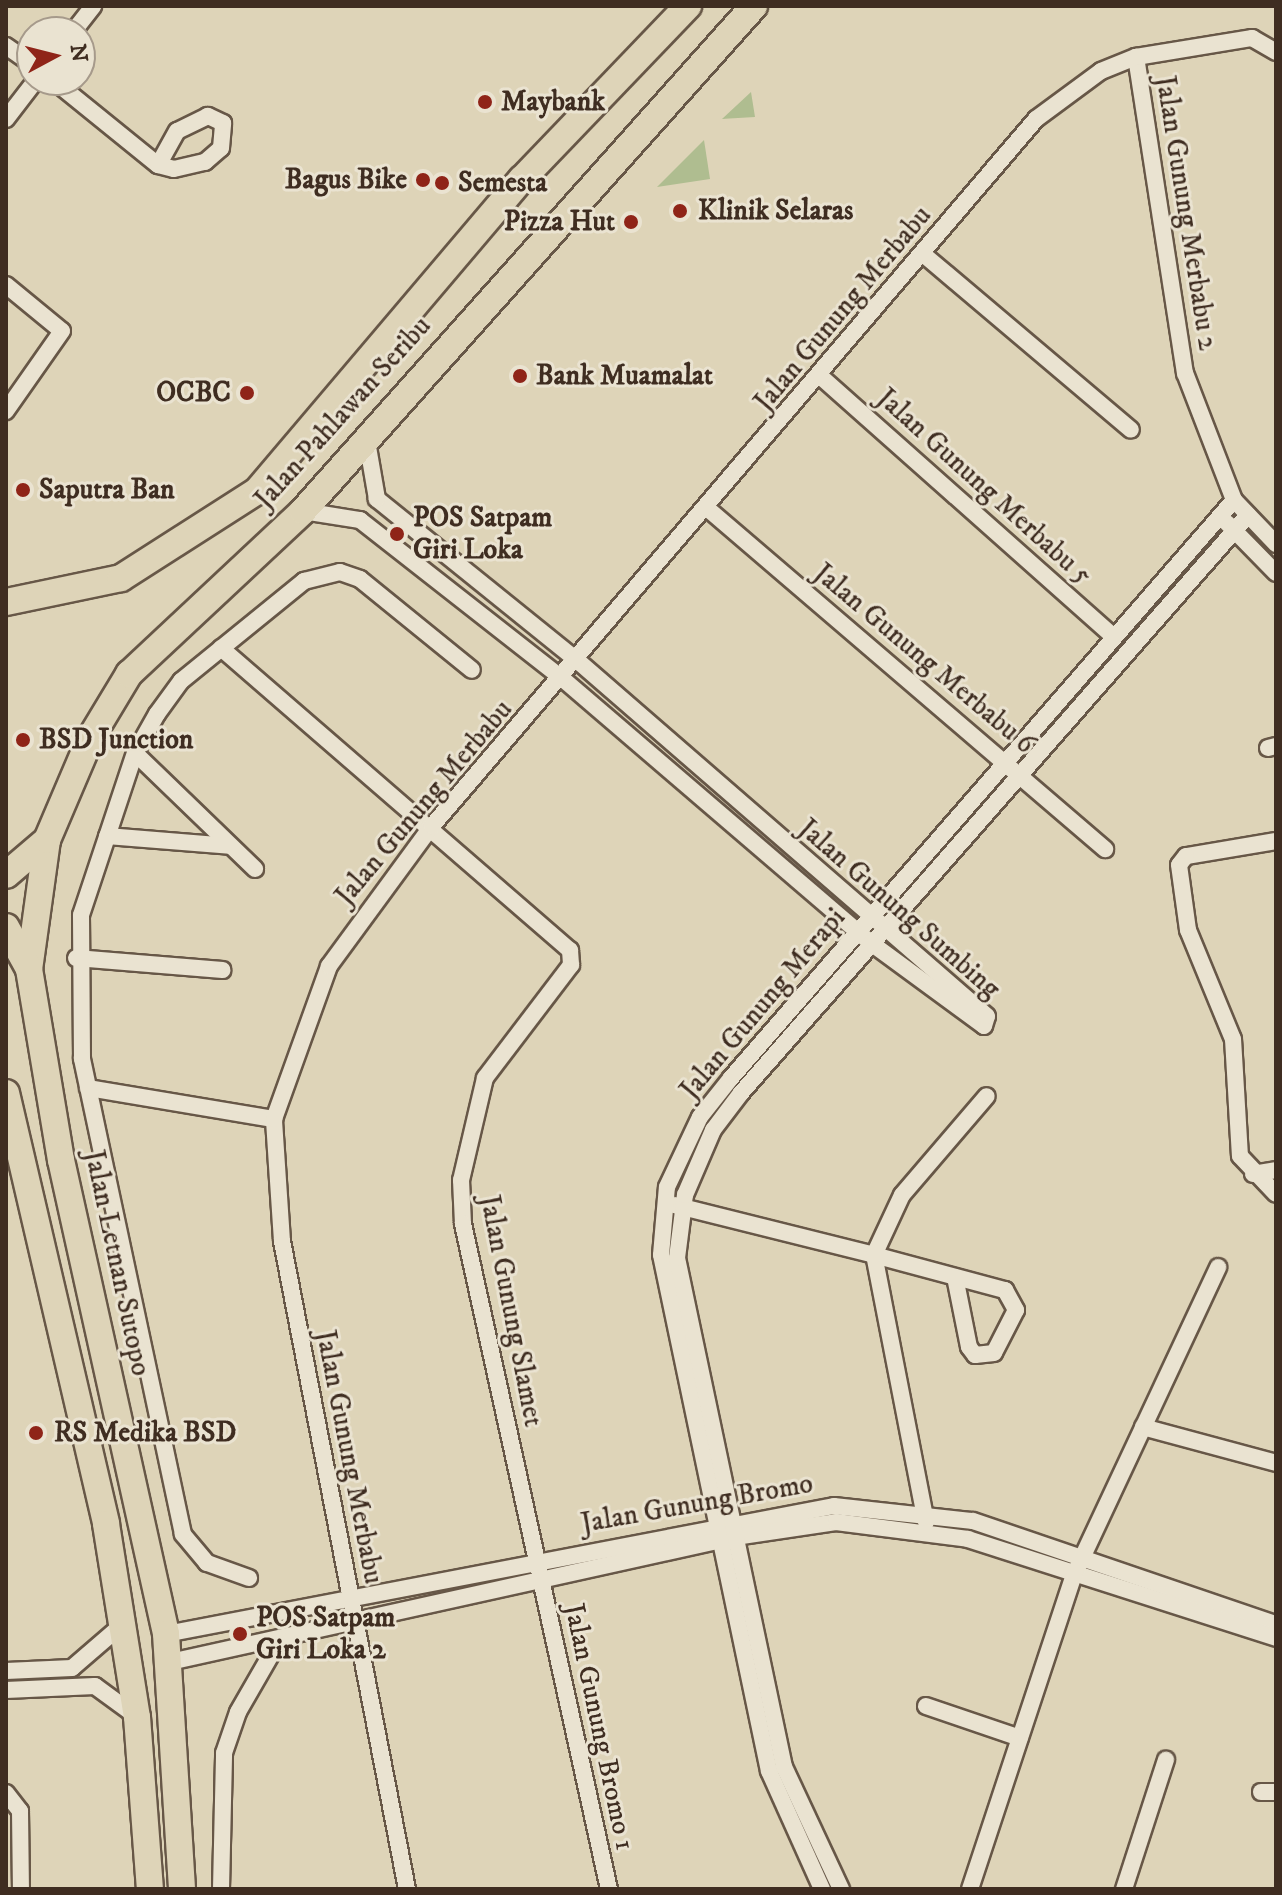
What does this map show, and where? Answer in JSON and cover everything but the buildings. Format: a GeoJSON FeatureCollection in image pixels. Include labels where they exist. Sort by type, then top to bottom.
{"type":"FeatureCollection","features":[{"type":"Feature","properties":{"kind":"main road","name":"Jalan Pahlawan Seribu"},"geometry":{"type":"LineString","coordinates":[[6,602],[121,578],[257,491],[522,179],[688,6]]}},
{"type":"Feature","properties":{"kind":"main road","name":"Jalan Pahlawan Seribu"},"geometry":{"type":"LineString","coordinates":[[6,875],[47,840],[91,737],[129,674],[303,511],[754,6]]}},
{"type":"Feature","properties":{"kind":"main road","name":"Jalan Letnan Sutopo"},"geometry":{"type":"LineString","coordinates":[[47,840],[29,969],[61,1160],[166,1634],[182,1889]]}},
{"type":"Feature","properties":{"kind":"main road"},"geometry":{"type":"LineString","coordinates":[[6,927],[29,969]]}},
{"type":"Feature","properties":{"kind":"main road"},"geometry":{"type":"LineString","coordinates":[[6,1093],[123,1624],[137,1717],[150,1889]]}},
{"type":"Feature","properties":{"kind":"street","name":"Jalan Gunung Merbabu"},"geometry":{"type":"LineString","coordinates":[[407,1889],[282,1241],[274,1119],[329,966],[432,826],[564,680],[1036,119],[1101,71],[1136,57],[1252,38],[1276,52]]}},
{"type":"Feature","properties":{"kind":"street","name":"Jalan Gunung Merbabu 2"},"geometry":{"type":"LineString","coordinates":[[1136,57],[1174,330],[1234,500],[1276,544]]}},
{"type":"Feature","properties":{"kind":"street"},"geometry":{"type":"LineString","coordinates":[[6,119],[24,96]]}},
{"type":"Feature","properties":{"kind":"street"},"geometry":{"type":"LineString","coordinates":[[73,96],[158,165]]}},
{"type":"Feature","properties":{"kind":"street"},"geometry":{"type":"LineString","coordinates":[[923,254],[1131,430]]}},
{"type":"Feature","properties":{"kind":"street"},"geometry":{"type":"LineString","coordinates":[[6,285],[62,331],[6,411]]}},
{"type":"Feature","properties":{"kind":"street","name":"Jalan Gunung Merbabu 5"},"geometry":{"type":"LineString","coordinates":[[820,376],[1113,636]]}},
{"type":"Feature","properties":{"kind":"street","name":"Jalan Gunung Sumbing"},"geometry":{"type":"LineString","coordinates":[[303,511],[357,518],[564,680],[864,937],[984,1026],[987,1016],[876,923],[579,662],[377,499],[367,441]]}},
{"type":"Feature","properties":{"kind":"street","name":"Jalan Gunung Merapi"},"geometry":{"type":"LineString","coordinates":[[726,1530],[661,1255],[665,1203],[700,1117],[864,937],[1005,761],[1234,500]]}},
{"type":"Feature","properties":{"kind":"street","name":"Jalan Gunung Merbabu 6"},"geometry":{"type":"LineString","coordinates":[[708,509],[1105,849]]}},
{"type":"Feature","properties":{"kind":"street"},"geometry":{"type":"LineString","coordinates":[[1219,515],[1276,573]]}},
{"type":"Feature","properties":{"kind":"street","name":"Jalan Gunung Merapi"},"geometry":{"type":"LineString","coordinates":[[876,923],[1019,773],[1248,515]]}},
{"type":"Feature","properties":{"kind":"street"},"geometry":{"type":"LineString","coordinates":[[249,1578],[207,1563],[183,1534],[88,1088],[76,958],[81,915],[135,753],[181,681],[304,581],[340,572],[360,579],[472,670]]}},
{"type":"Feature","properties":{"kind":"street","name":"Jalan Gunung Slamet"},"geometry":{"type":"LineString","coordinates":[[221,648],[432,826],[570,950],[571,965],[485,1078],[461,1180],[463,1224],[540,1580]]}},
{"type":"Feature","properties":{"kind":"street"},"geometry":{"type":"LineString","coordinates":[[135,753],[255,869]]}},
{"type":"Feature","properties":{"kind":"street"},"geometry":{"type":"LineString","coordinates":[[107,836],[230,846]]}},
{"type":"Feature","properties":{"kind":"street"},"geometry":{"type":"LineString","coordinates":[[1276,841],[1179,862],[1188,930],[1233,1039],[1240,1156],[1253,1174],[1276,1194]]}},
{"type":"Feature","properties":{"kind":"street","name":"Jalan Gunung Merapi"},"geometry":{"type":"LineString","coordinates":[[726,1530],[677,1258],[683,1206],[713,1130],[864,937]]}},
{"type":"Feature","properties":{"kind":"street"},"geometry":{"type":"LineString","coordinates":[[76,958],[223,970]]}},
{"type":"Feature","properties":{"kind":"street"},"geometry":{"type":"LineString","coordinates":[[88,1088],[274,1119]]}},
{"type":"Feature","properties":{"kind":"street"},"geometry":{"type":"LineString","coordinates":[[926,1521],[874,1255],[902,1195],[987,1096]]}},
{"type":"Feature","properties":{"kind":"street"},"geometry":{"type":"LineString","coordinates":[[1253,1174],[1276,1170]]}},
{"type":"Feature","properties":{"kind":"street"},"geometry":{"type":"LineString","coordinates":[[665,1203],[955,1277],[1014,1298],[1016,1310],[994,1353],[975,1355],[969,1347],[955,1277]]}},
{"type":"Feature","properties":{"kind":"street"},"geometry":{"type":"LineString","coordinates":[[970,1889],[1081,1557],[1218,1267]]}},
{"type":"Feature","properties":{"kind":"street"},"geometry":{"type":"LineString","coordinates":[[1143,1427],[1276,1463]]}},
{"type":"Feature","properties":{"kind":"street","name":"Jalan Gunung Bromo"},"geometry":{"type":"LineString","coordinates":[[166,1634],[350,1601],[535,1562],[726,1530],[836,1522],[926,1521],[1081,1557],[1276,1624]]}},
{"type":"Feature","properties":{"kind":"street","name":"Jalan Gunung Bromo"},"geometry":{"type":"LineString","coordinates":[[926,1521],[1074,1575],[1276,1638]]}},
{"type":"Feature","properties":{"kind":"street"},"geometry":{"type":"LineString","coordinates":[[726,1530],[778,1803],[822,1889]]}},
{"type":"Feature","properties":{"kind":"street"},"geometry":{"type":"LineString","coordinates":[[726,1530],[784,1767],[841,1889]]}},
{"type":"Feature","properties":{"kind":"street","name":"Jalan Gunung Bromo"},"geometry":{"type":"LineString","coordinates":[[170,1662],[540,1580],[726,1530]]}},
{"type":"Feature","properties":{"kind":"street","name":"Jalan Gunung Bromo 1"},"geometry":{"type":"LineString","coordinates":[[540,1580],[607,1887]]}},
{"type":"Feature","properties":{"kind":"street"},"geometry":{"type":"LineString","coordinates":[[6,1671],[72,1668],[123,1624]]}},
{"type":"Feature","properties":{"kind":"street"},"geometry":{"type":"LineString","coordinates":[[221,1889],[224,1753],[238,1712],[280,1639]]}},
{"type":"Feature","properties":{"kind":"street"},"geometry":{"type":"LineString","coordinates":[[6,1690],[95,1686],[137,1717]]}},
{"type":"Feature","properties":{"kind":"street"},"geometry":{"type":"LineString","coordinates":[[926,1706],[1020,1738]]}},
{"type":"Feature","properties":{"kind":"street"},"geometry":{"type":"LineString","coordinates":[[1124,1889],[1166,1760]]}},
{"type":"Feature","properties":{"kind":"street"},"geometry":{"type":"LineString","coordinates":[[6,1793],[20,1811],[21,1889]]}},
{"type":"Feature","properties":{"kind":"green space"},"geometry":{"type":"Polygon","coordinates":[[[751,92],[755,117],[722,119],[751,92]]]}},
{"type":"Feature","properties":{"kind":"green space"},"geometry":{"type":"Polygon","coordinates":[[[704,140],[710,179],[657,187],[704,140]]]}},
{"type":"Feature","properties":{"kind":"place","name":"Maybank"},"geometry":{"type":"Point","coordinates":[485,102]}},
{"type":"Feature","properties":{"kind":"place","name":"Bagus Bike"},"geometry":{"type":"Point","coordinates":[423,180]}},
{"type":"Feature","properties":{"kind":"place","name":"Semesta"},"geometry":{"type":"Point","coordinates":[442,183]}},
{"type":"Feature","properties":{"kind":"place","name":"Klinik Selaras"},"geometry":{"type":"Point","coordinates":[680,211]}},
{"type":"Feature","properties":{"kind":"place","name":"Pizza Hut"},"geometry":{"type":"Point","coordinates":[631,222]}},
{"type":"Feature","properties":{"kind":"place","name":"Bank Muamalat"},"geometry":{"type":"Point","coordinates":[520,376]}},
{"type":"Feature","properties":{"kind":"place","name":"OCBC"},"geometry":{"type":"Point","coordinates":[247,393]}},
{"type":"Feature","properties":{"kind":"place","name":"Saputra Ban"},"geometry":{"type":"Point","coordinates":[23,490]}},
{"type":"Feature","properties":{"kind":"place","name":"POS Satpam Giri Loka"},"geometry":{"type":"Point","coordinates":[397,534]}},
{"type":"Feature","properties":{"kind":"place","name":"BSD Junction"},"geometry":{"type":"Point","coordinates":[23,740]}},
{"type":"Feature","properties":{"kind":"place","name":"RS Medika BSD"},"geometry":{"type":"Point","coordinates":[36,1433]}},
{"type":"Feature","properties":{"kind":"place","name":"POS Satpam Giri Loka 2"},"geometry":{"type":"Point","coordinates":[240,1634]}}]}
